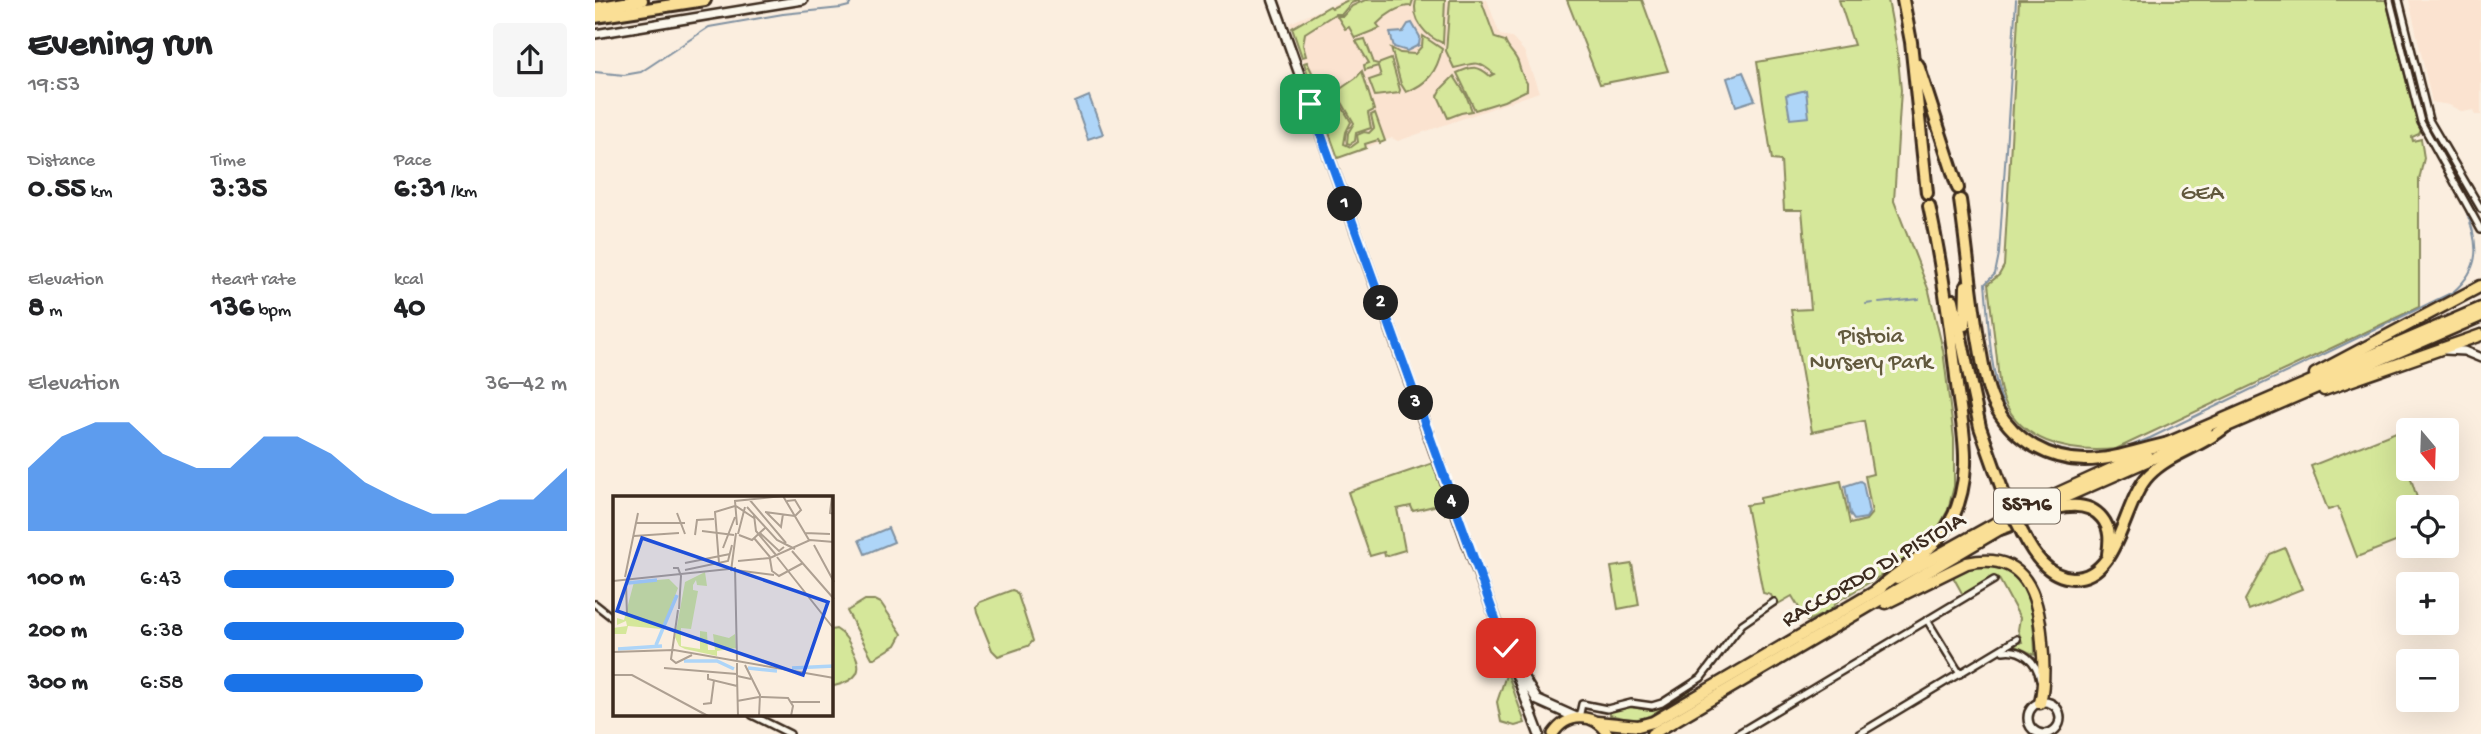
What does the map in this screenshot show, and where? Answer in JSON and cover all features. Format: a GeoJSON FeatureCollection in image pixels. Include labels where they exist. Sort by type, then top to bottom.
{"type":"FeatureCollection","features":[{"type":"Feature","properties":{"kind":"highway"},"geometry":{"type":"LineString","coordinates":[[595,8],[642,0]]}},
{"type":"Feature","properties":{"kind":"highway"},"geometry":{"type":"LineString","coordinates":[[595,17],[705,0]]}},
{"type":"Feature","properties":{"kind":"highway"},"geometry":{"type":"LineString","coordinates":[[1903,0],[1911,42],[1927,193]]}},
{"type":"Feature","properties":{"kind":"highway"},"geometry":{"type":"LineString","coordinates":[[1911,42],[1958,188]]}},
{"type":"Feature","properties":{"kind":"highway"},"geometry":{"type":"LineString","coordinates":[[1960,201],[1982,357],[1989,391],[2000,415],[2017,434],[2046,453],[2084,460],[2118,456],[2169,443]]}},
{"type":"Feature","properties":{"kind":"highway"},"geometry":{"type":"LineString","coordinates":[[1929,206],[1965,351],[1980,427],[2007,503],[2022,534],[2049,569],[2064,577],[2076,578],[2091,574],[2117,545],[2135,494],[2148,476],[2167,460],[2212,438],[2225,427]]}},
{"type":"Feature","properties":{"kind":"highway"},"geometry":{"type":"LineString","coordinates":[[1965,351],[1964,311],[1968,265]]}},
{"type":"Feature","properties":{"kind":"highway"},"geometry":{"type":"LineString","coordinates":[[1877,590],[1922,556],[1937,540],[1954,514],[1963,486],[1965,445],[1943,267]]}},
{"type":"Feature","properties":{"kind":"highway"},"geometry":{"type":"LineString","coordinates":[[2295,393],[2307,378],[2481,286]]}},
{"type":"Feature","properties":{"kind":"highway","name":"RACCORDO DI PISTOIA"},"geometry":{"type":"LineString","coordinates":[[1597,722],[1638,726],[1657,720],[1877,590],[2018,511],[2169,443],[2295,393],[2479,313]]}},
{"type":"Feature","properties":{"kind":"highway"},"geometry":{"type":"LineString","coordinates":[[2295,393],[2338,386],[2481,335]]}},
{"type":"Feature","properties":{"kind":"highway","name":"RACCORDO DI PISTOIA"},"geometry":{"type":"LineString","coordinates":[[1651,734],[2000,529],[2073,493],[2225,427],[2295,393]]}},
{"type":"Feature","properties":{"kind":"highway"},"geometry":{"type":"LineString","coordinates":[[2000,529],[2052,509],[2083,507],[2097,513],[2106,525],[2110,540],[2108,557]]}},
{"type":"Feature","properties":{"kind":"highway"},"geometry":{"type":"LineString","coordinates":[[1834,626],[1959,566],[1978,561],[2007,566],[2024,578],[2037,603],[2041,620],[2044,673],[2039,703]]}},
{"type":"Feature","properties":{"kind":"main road"},"geometry":{"type":"LineString","coordinates":[[1273,0],[1537,733]]}},
{"type":"Feature","properties":{"kind":"main road"},"geometry":{"type":"LineString","coordinates":[[1507,652],[1537,700],[1577,718],[1597,722],[1608,734]]}},
{"type":"Feature","properties":{"kind":"main road"},"geometry":{"type":"LineString","coordinates":[[1553,734],[1565,721],[1577,718]]}},
{"type":"Feature","properties":{"kind":"street"},"geometry":{"type":"LineString","coordinates":[[595,34],[803,0]]}},
{"type":"Feature","properties":{"kind":"street"},"geometry":{"type":"LineString","coordinates":[[2390,0],[2421,122],[2481,230]]}},
{"type":"Feature","properties":{"kind":"street"},"geometry":{"type":"LineString","coordinates":[[2399,0],[2429,120],[2481,209]]}},
{"type":"Feature","properties":{"kind":"street"},"geometry":{"type":"LineString","coordinates":[[2434,351],[2459,350],[2481,358]]}},
{"type":"Feature","properties":{"kind":"street"},"geometry":{"type":"LineString","coordinates":[[1737,734],[1994,580]]}},
{"type":"Feature","properties":{"kind":"street"},"geometry":{"type":"LineString","coordinates":[[1577,718],[1582,704],[1607,709],[1627,703],[1652,706],[1662,703],[1699,680],[1741,625],[1774,602]]}},
{"type":"Feature","properties":{"kind":"street"},"geometry":{"type":"LineString","coordinates":[[595,604],[613,618]]}},
{"type":"Feature","properties":{"kind":"street"},"geometry":{"type":"LineString","coordinates":[[1927,620],[1959,674]]}},
{"type":"Feature","properties":{"kind":"street"},"geometry":{"type":"LineString","coordinates":[[1859,734],[2017,639]]}},
{"type":"Feature","properties":{"kind":"street"},"geometry":{"type":"LineString","coordinates":[[1996,653],[2017,651],[2036,666],[2040,685],[2039,703]]}},
{"type":"Feature","properties":{"kind":"street"},"geometry":{"type":"LineString","coordinates":[[2039,703],[2052,704],[2057,710],[2059,720],[2054,732],[2037,733],[2031,727],[2028,718],[2031,710],[2039,703]]}},
{"type":"Feature","properties":{"kind":"street"},"geometry":{"type":"LineString","coordinates":[[756,716],[790,734]]}},
{"type":"Feature","properties":{"kind":"shaded area"},"geometry":{"type":"Polygon","coordinates":[[[1343,0],[1487,0],[1500,35],[1511,37],[1524,51],[1539,92],[1398,141],[1392,138],[1338,158],[1290,23],[1343,0]]]}},
{"type":"Feature","properties":{"kind":"shaded area"},"geometry":{"type":"Polygon","coordinates":[[[2409,0],[2481,0],[2481,115],[2475,115],[2473,110],[2463,112],[2449,105],[2432,102],[2409,0]]]}},
{"type":"Feature","properties":{"kind":"green space"},"geometry":{"type":"Polygon","coordinates":[[[1348,0],[1360,0],[1351,3],[1342,14],[1335,14],[1305,33],[1303,45],[1306,56],[1302,57],[1292,28],[1330,6],[1332,8],[1348,0]]]}},
{"type":"Feature","properties":{"kind":"green space"},"geometry":{"type":"Polygon","coordinates":[[[1365,0],[1413,0],[1411,6],[1397,9],[1384,17],[1377,24],[1380,28],[1355,38],[1349,27],[1345,29],[1337,16],[1343,16],[1352,6],[1365,0]]]}},
{"type":"Feature","properties":{"kind":"green space"},"geometry":{"type":"Polygon","coordinates":[[[1416,0],[1445,0],[1443,43],[1431,37],[1421,27],[1416,14],[1416,0]]]}},
{"type":"Feature","properties":{"kind":"green space"},"geometry":{"type":"Polygon","coordinates":[[[1450,0],[1481,0],[1495,38],[1505,41],[1517,59],[1527,83],[1527,90],[1475,110],[1457,73],[1475,68],[1490,76],[1494,74],[1479,64],[1454,68],[1446,51],[1450,0]]]}},
{"type":"Feature","properties":{"kind":"green space"},"geometry":{"type":"Polygon","coordinates":[[[1567,0],[1642,0],[1668,71],[1600,84],[1567,0]]]}},
{"type":"Feature","properties":{"kind":"green space","name":"Pistoia Nursery Park"},"geometry":{"type":"Polygon","coordinates":[[[1839,0],[1888,0],[1901,90],[1894,201],[1929,291],[1943,350],[1954,439],[1954,486],[1948,510],[1938,528],[1918,550],[1838,601],[1829,612],[1807,621],[1792,596],[1776,605],[1771,595],[1763,593],[1746,505],[1760,503],[1760,498],[1841,481],[1850,524],[1866,520],[1872,513],[1865,476],[1873,474],[1864,421],[1812,432],[1791,310],[1811,309],[1802,210],[1784,210],[1781,161],[1772,160],[1757,62],[1854,45],[1839,0]]]}},
{"type":"Feature","properties":{"kind":"green space","name":"GEA"},"geometry":{"type":"Polygon","coordinates":[[[2019,0],[2386,0],[2421,130],[2412,137],[2413,141],[2421,139],[2424,158],[2419,180],[2419,307],[2116,449],[2063,446],[2031,433],[2018,422],[2008,408],[2001,391],[1988,284],[1999,275],[2004,266],[2019,0]]]}},
{"type":"Feature","properties":{"kind":"green space"},"geometry":{"type":"Polygon","coordinates":[[[1423,36],[1442,49],[1440,57],[1426,81],[1406,92],[1401,84],[1391,48],[1400,53],[1415,54],[1422,46],[1423,36]]]}},
{"type":"Feature","properties":{"kind":"green space"},"geometry":{"type":"Polygon","coordinates":[[[1365,39],[1374,63],[1391,59],[1399,93],[1375,96],[1369,80],[1381,76],[1378,66],[1365,70],[1364,65],[1369,63],[1356,41],[1365,39]]]}},
{"type":"Feature","properties":{"kind":"green space"},"geometry":{"type":"Polygon","coordinates":[[[1307,62],[1318,85],[1334,93],[1351,122],[1344,144],[1351,147],[1358,142],[1357,135],[1369,133],[1374,128],[1371,115],[1375,113],[1385,141],[1365,144],[1366,148],[1338,158],[1304,63],[1307,62]]]}},
{"type":"Feature","properties":{"kind":"green space"},"geometry":{"type":"Polygon","coordinates":[[[1362,71],[1374,110],[1368,113],[1371,128],[1356,133],[1355,141],[1350,144],[1347,143],[1348,133],[1354,123],[1336,92],[1362,71]]]}},
{"type":"Feature","properties":{"kind":"green space"},"geometry":{"type":"Polygon","coordinates":[[[1454,76],[1472,111],[1448,118],[1438,96],[1454,76]]]}},
{"type":"Feature","properties":{"kind":"green space"},"geometry":{"type":"Polygon","coordinates":[[[2396,432],[2396,481],[2412,481],[2416,495],[2396,495],[2396,542],[2357,557],[2338,507],[2328,510],[2311,466],[2396,432]]]}},
{"type":"Feature","properties":{"kind":"green space"},"geometry":{"type":"Polygon","coordinates":[[[1433,463],[1450,513],[1445,514],[1442,504],[1413,511],[1411,506],[1397,509],[1405,550],[1385,556],[1384,552],[1370,556],[1348,492],[1433,463]]]}},
{"type":"Feature","properties":{"kind":"green space"},"geometry":{"type":"Polygon","coordinates":[[[2285,548],[2302,589],[2249,610],[2245,600],[2270,554],[2285,548]]]}},
{"type":"Feature","properties":{"kind":"green space"},"geometry":{"type":"Polygon","coordinates":[[[1632,564],[1639,605],[1618,609],[1611,567],[1632,564]]]}},
{"type":"Feature","properties":{"kind":"green space"},"geometry":{"type":"Polygon","coordinates":[[[1977,564],[1999,567],[2011,572],[2019,581],[2030,604],[2035,655],[2013,645],[2022,642],[2018,630],[2020,618],[1998,577],[1963,595],[1951,573],[1977,564]]]}},
{"type":"Feature","properties":{"kind":"green space"},"geometry":{"type":"Polygon","coordinates":[[[1012,590],[1018,595],[1033,641],[1028,646],[998,656],[992,650],[976,607],[980,602],[1012,590]]]}},
{"type":"Feature","properties":{"kind":"green space"},"geometry":{"type":"Polygon","coordinates":[[[865,600],[881,603],[902,634],[896,645],[875,658],[872,658],[847,611],[865,600]]]}},
{"type":"Feature","properties":{"kind":"green space"},"geometry":{"type":"Polygon","coordinates":[[[836,629],[850,644],[858,664],[853,678],[834,686],[833,686],[833,630],[836,629]]]}},
{"type":"Feature","properties":{"kind":"green space"},"geometry":{"type":"Polygon","coordinates":[[[1507,672],[1525,723],[1515,726],[1501,722],[1497,702],[1507,672]]]}},
{"type":"Feature","properties":{"kind":"green space"},"geometry":{"type":"Polygon","coordinates":[[[1689,689],[1693,695],[1678,698],[1645,717],[1631,719],[1610,715],[1610,712],[1624,707],[1655,709],[1689,689]]]}},
{"type":"Feature","properties":{"kind":"water"},"geometry":{"type":"Polygon","coordinates":[[[1412,23],[1420,37],[1419,45],[1407,51],[1394,47],[1390,33],[1403,32],[1408,24],[1412,23]]]}},
{"type":"Feature","properties":{"kind":"water"},"geometry":{"type":"Polygon","coordinates":[[[1743,72],[1755,100],[1736,106],[1727,78],[1743,72]]]}},
{"type":"Feature","properties":{"kind":"water"},"geometry":{"type":"Polygon","coordinates":[[[1806,90],[1809,117],[1790,119],[1786,95],[1806,90]]]}},
{"type":"Feature","properties":{"kind":"water"},"geometry":{"type":"Polygon","coordinates":[[[1089,96],[1103,134],[1088,139],[1075,102],[1089,96]]]}},
{"type":"Feature","properties":{"kind":"water"},"geometry":{"type":"Polygon","coordinates":[[[1860,481],[1863,483],[1869,513],[1866,518],[1854,520],[1850,514],[1845,486],[1860,481]]]}},
{"type":"Feature","properties":{"kind":"water"},"geometry":{"type":"Polygon","coordinates":[[[888,528],[894,542],[865,554],[859,540],[888,528]]]}},
{"type":"Feature","properties":{"kind":"waterway"},"geometry":{"type":"LineString","coordinates":[[595,72],[624,75],[641,72],[709,27],[783,14],[841,8],[849,6],[852,0]]}},
{"type":"Feature","properties":{"kind":"waterway"},"geometry":{"type":"LineString","coordinates":[[2016,0],[1999,254],[1995,274],[1985,284],[1990,346],[1995,378],[2004,406],[2012,420],[2023,431],[2051,447],[2083,453],[2124,449],[2453,292],[2469,274],[2475,255],[2473,233],[2465,208]]}},
{"type":"Feature","properties":{"kind":"waterway"},"geometry":{"type":"LineString","coordinates":[[1879,303],[1919,299]]}},
{"type":"Feature","properties":{"kind":"waterway"},"geometry":{"type":"LineString","coordinates":[[1866,304],[1873,303]]}},
{"type":"Feature","properties":{"kind":"route"},"geometry":{"type":"LineString","coordinates":[[1310,104],[1506,648]]}}]}
